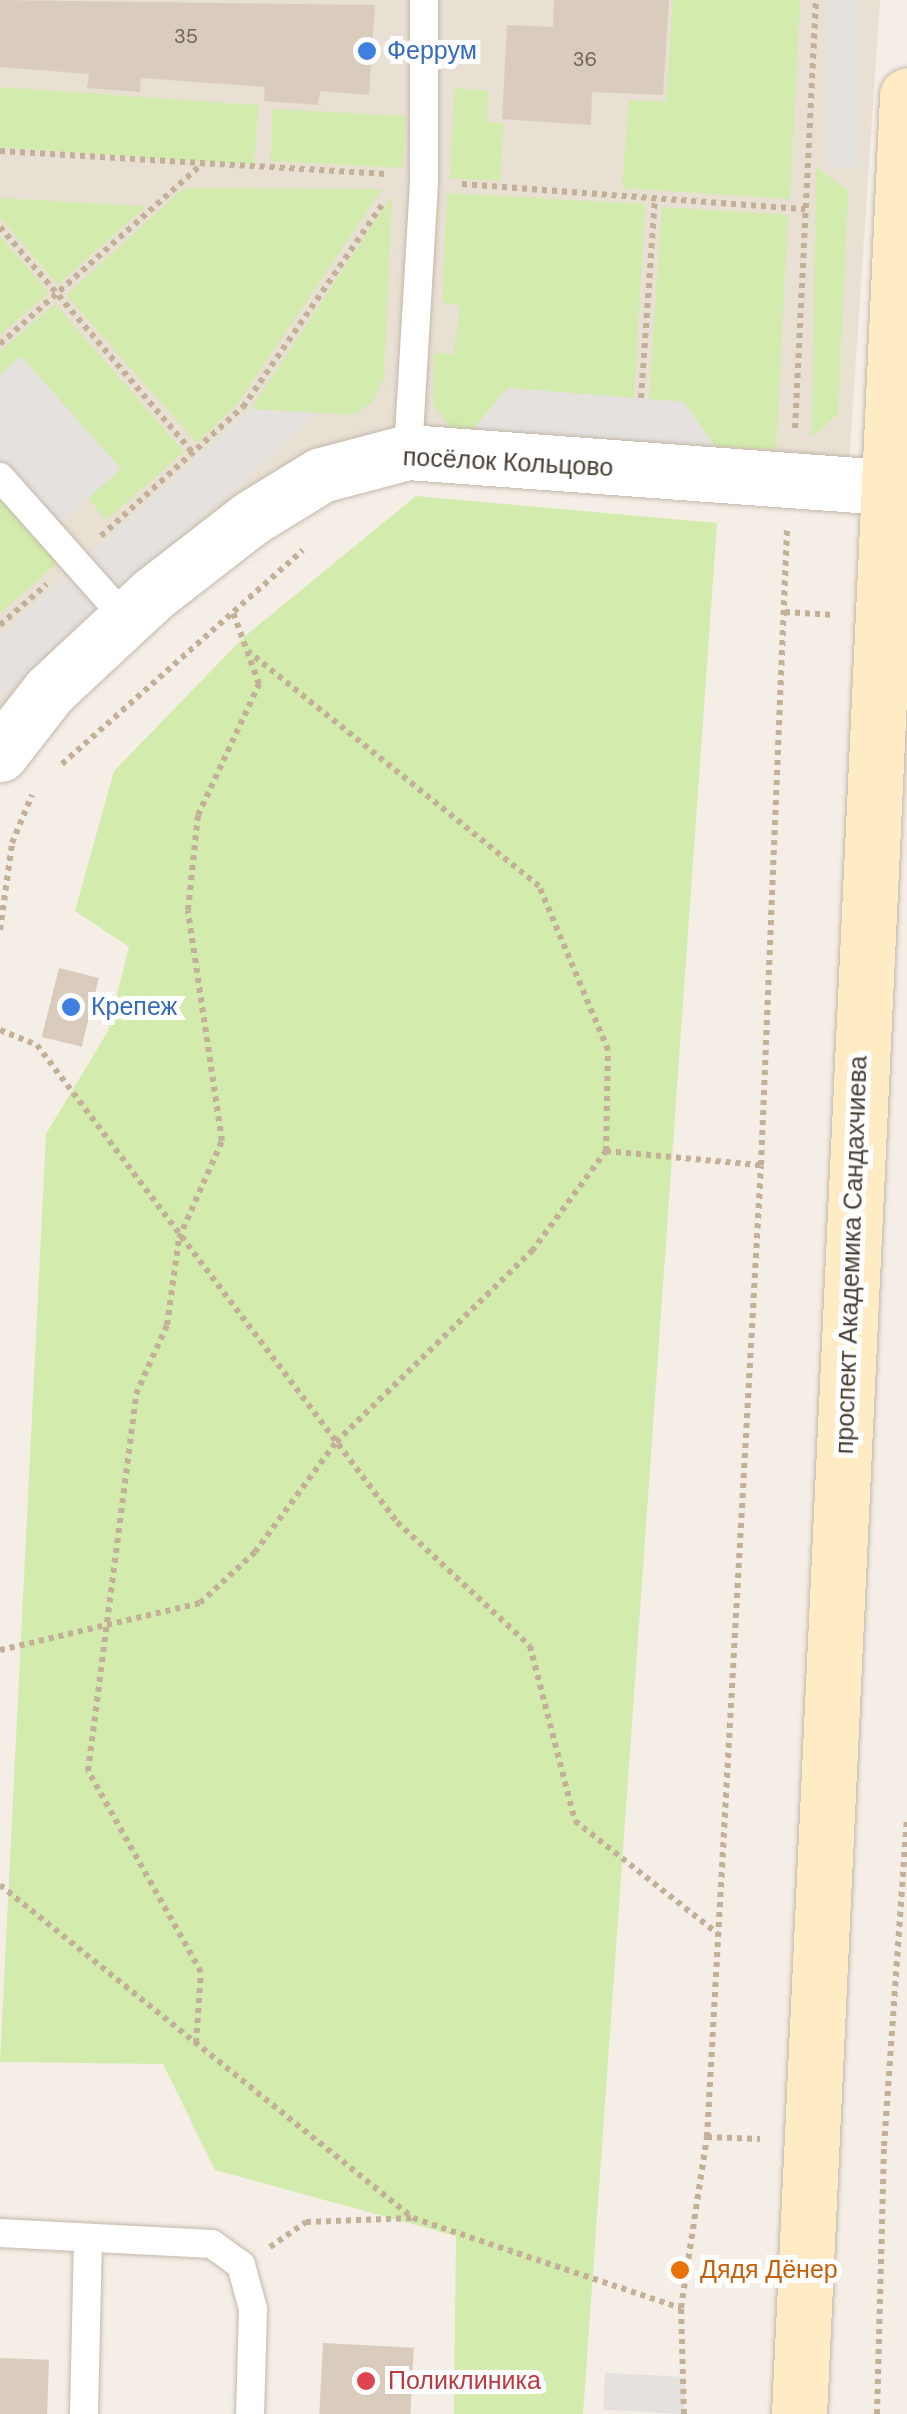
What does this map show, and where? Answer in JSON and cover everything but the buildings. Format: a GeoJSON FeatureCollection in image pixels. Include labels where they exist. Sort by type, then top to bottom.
{"type":"FeatureCollection","features":[{"type":"Feature","properties":{"kind":"main road","name":"проспект Академика Сандахчиева"},"geometry":{"type":"LineString","coordinates":[[798,2414],[885,487],[907,96]]}},
{"type":"Feature","properties":{"kind":"street","name":"посёлок Кольцово"},"geometry":{"type":"LineString","coordinates":[[22,768],[49,691],[126,620],[251,518],[322,475],[408,452],[885,487]]}},
{"type":"Feature","properties":{"kind":"lane"},"geometry":{"type":"LineString","coordinates":[[408,452],[424,181],[424,0]]}},
{"type":"Feature","properties":{"kind":"lane"},"geometry":{"type":"LineString","coordinates":[[0,476],[126,620]]}},
{"type":"Feature","properties":{"kind":"lane"},"geometry":{"type":"LineString","coordinates":[[0,2233],[212,2244],[241,2266],[252,2309],[250,2414]]}},
{"type":"Feature","properties":{"kind":"lane"},"geometry":{"type":"LineString","coordinates":[[84,2414],[88,2240]]}},
{"type":"Feature","properties":{"kind":"path"},"geometry":{"type":"LineString","coordinates":[[684,2414],[681,2308],[707,2137],[761,1165],[786,536],[792,483],[816,0]]}},
{"type":"Feature","properties":{"kind":"path"},"geometry":{"type":"LineString","coordinates":[[0,344],[203,163]]}},
{"type":"Feature","properties":{"kind":"path"},"geometry":{"type":"LineString","coordinates":[[0,625],[243,407],[392,190]]}},
{"type":"Feature","properties":{"kind":"path"},"geometry":{"type":"LineString","coordinates":[[641,398],[655,198]]}},
{"type":"Feature","properties":{"kind":"path"},"geometry":{"type":"LineString","coordinates":[[0,227],[194,454]]}},
{"type":"Feature","properties":{"kind":"path"},"geometry":{"type":"LineString","coordinates":[[767,532],[786,536]]}},
{"type":"Feature","properties":{"kind":"path"},"geometry":{"type":"LineString","coordinates":[[58,768],[320,536]]}},
{"type":"Feature","properties":{"kind":"path"},"geometry":{"type":"LineString","coordinates":[[196,2042],[201,1972],[88,1772],[136,1394],[167,1325],[179,1238],[222,1140],[188,910],[198,814],[258,684],[233,612]]}},
{"type":"Feature","properties":{"kind":"path"},"geometry":{"type":"LineString","coordinates":[[0,1650],[200,1603],[254,1552],[336,1442],[532,1251],[606,1151],[608,1050],[539,886],[246,648]]}},
{"type":"Feature","properties":{"kind":"path"},"geometry":{"type":"LineString","coordinates":[[0,930],[12,843],[30,796],[22,768]]}},
{"type":"Feature","properties":{"kind":"path"},"geometry":{"type":"LineString","coordinates":[[0,1030],[37,1045],[397,1522],[530,1646],[575,1822],[718,1934]]}},
{"type":"Feature","properties":{"kind":"path"},"geometry":{"type":"LineString","coordinates":[[606,1151],[761,1165]]}},
{"type":"Feature","properties":{"kind":"path"},"geometry":{"type":"LineString","coordinates":[[877,2414],[884,2146],[907,1821]]}},
{"type":"Feature","properties":{"kind":"path"},"geometry":{"type":"LineString","coordinates":[[0,1885],[413,2218],[681,2308]]}},
{"type":"Feature","properties":{"kind":"path"},"geometry":{"type":"LineString","coordinates":[[895,1987],[907,1987]]}},
{"type":"Feature","properties":{"kind":"path"},"geometry":{"type":"LineString","coordinates":[[241,2266],[306,2222],[413,2218]]}},
{"type":"Feature","properties":{"kind":"shaded area"},"geometry":{"type":"Polygon","coordinates":[[[0,0],[880,0],[849,463],[320,449],[0,730],[0,0]]]}},
{"type":"Feature","properties":{"kind":"shaded area"},"geometry":{"type":"Polygon","coordinates":[[[826,0],[859,0],[859,167],[826,167],[826,0]]]}},
{"type":"Feature","properties":{"kind":"shaded area"},"geometry":{"type":"Polygon","coordinates":[[[21,356],[121,469],[59,524],[0,458],[0,375],[21,356]]]}},
{"type":"Feature","properties":{"kind":"shaded area"},"geometry":{"type":"Polygon","coordinates":[[[508,388],[684,402],[715,446],[471,431],[508,388]]]}},
{"type":"Feature","properties":{"kind":"shaded area"},"geometry":{"type":"Polygon","coordinates":[[[250,409],[318,413],[0,697],[0,636],[250,409]]]}},
{"type":"Feature","properties":{"kind":"shaded area"},"geometry":{"type":"Polygon","coordinates":[[[605,2373],[686,2377],[684,2414],[603,2410],[605,2373]]]}},
{"type":"Feature","properties":{"kind":"green space"},"geometry":{"type":"Polygon","coordinates":[[[673,0],[800,0],[790,199],[622,188],[629,100],[666,102],[673,0]]]}},
{"type":"Feature","properties":{"kind":"green space"},"geometry":{"type":"Polygon","coordinates":[[[0,87],[258,105],[254,165],[0,147],[0,87]]]}},
{"type":"Feature","properties":{"kind":"green space"},"geometry":{"type":"Polygon","coordinates":[[[455,88],[488,91],[487,122],[504,123],[500,181],[450,178],[455,88]]]}},
{"type":"Feature","properties":{"kind":"green space"},"geometry":{"type":"Polygon","coordinates":[[[273,109],[406,116],[403,168],[270,161],[273,109]]]}},
{"type":"Feature","properties":{"kind":"green space"},"geometry":{"type":"Polygon","coordinates":[[[816,167],[848,191],[838,414],[812,437],[816,167]]]}},
{"type":"Feature","properties":{"kind":"green space"},"geometry":{"type":"Polygon","coordinates":[[[184,188],[382,189],[238,403],[197,443],[66,295],[184,188]]]}},
{"type":"Feature","properties":{"kind":"green space"},"geometry":{"type":"Polygon","coordinates":[[[447,193],[645,204],[634,398],[508,388],[471,431],[451,428],[433,404],[434,353],[454,354],[460,306],[442,302],[447,193]]]}},
{"type":"Feature","properties":{"kind":"green space"},"geometry":{"type":"Polygon","coordinates":[[[392,195],[384,378],[372,402],[353,415],[251,409],[392,195]]]}},
{"type":"Feature","properties":{"kind":"green space"},"geometry":{"type":"Polygon","coordinates":[[[0,198],[146,206],[58,285],[0,217],[0,198]]]}},
{"type":"Feature","properties":{"kind":"green space"},"geometry":{"type":"Polygon","coordinates":[[[662,207],[788,215],[776,450],[715,446],[684,402],[649,399],[662,207]]]}},
{"type":"Feature","properties":{"kind":"green space"},"geometry":{"type":"Polygon","coordinates":[[[0,236],[49,293],[0,335],[0,236]]]}},
{"type":"Feature","properties":{"kind":"green space"},"geometry":{"type":"Polygon","coordinates":[[[55,304],[184,452],[106,520],[88,498],[120,468],[20,357],[0,375],[0,351],[55,304]]]}},
{"type":"Feature","properties":{"kind":"green space"},"geometry":{"type":"Polygon","coordinates":[[[0,489],[61,560],[0,613],[0,489]]]}},
{"type":"Feature","properties":{"kind":"green space"},"geometry":{"type":"Polygon","coordinates":[[[416,496],[717,523],[583,2414],[454,2414],[456,2236],[215,2170],[163,2064],[0,2062],[46,1134],[108,1031],[129,947],[75,911],[114,771],[244,637],[416,496]]]}},
{"type":"Feature","properties":{"kind":"place","name":"Феррум"},"geometry":{"type":"Point","coordinates":[367,51]}},
{"type":"Feature","properties":{"kind":"place","name":"Крепеж"},"geometry":{"type":"Point","coordinates":[71,1007]}},
{"type":"Feature","properties":{"kind":"place","name":"Дядя Дёнер"},"geometry":{"type":"Point","coordinates":[680,2270]}},
{"type":"Feature","properties":{"kind":"place","name":"Поликлиника"},"geometry":{"type":"Point","coordinates":[366,2381]}}]}
